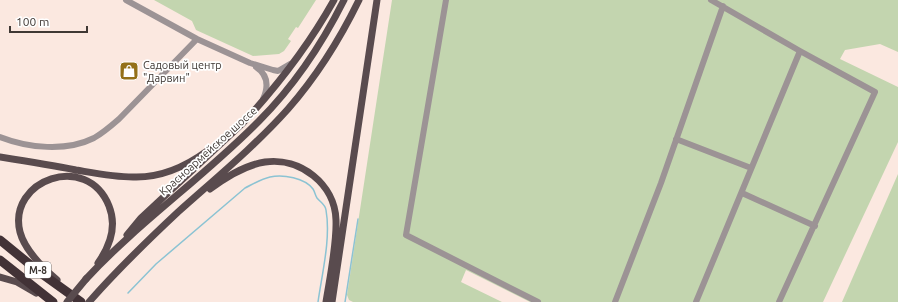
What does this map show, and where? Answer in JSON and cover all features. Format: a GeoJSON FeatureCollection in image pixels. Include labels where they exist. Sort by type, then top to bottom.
{"type":"FeatureCollection","features":[{"type":"Feature","properties":{"kind":"highway","name":"М-8"},"geometry":{"type":"LineString","coordinates":[[0,240],[79,300]]}},
{"type":"Feature","properties":{"kind":"highway","name":"М-8"},"geometry":{"type":"LineString","coordinates":[[0,260],[52,302]]}},
{"type":"Feature","properties":{"kind":"main road"},"geometry":{"type":"LineString","coordinates":[[106,259],[141,218],[258,107],[297,59],[324,19],[334,0]]}},
{"type":"Feature","properties":{"kind":"main road","name":"Красноармейское шоссе"},"geometry":{"type":"LineString","coordinates":[[67,302],[87,278],[106,259],[226,152],[279,99],[320,45],[344,0]]}},
{"type":"Feature","properties":{"kind":"main road"},"geometry":{"type":"LineString","coordinates":[[89,302],[124,263],[266,133],[289,108],[311,81],[331,52],[348,23],[359,0]]}},
{"type":"Feature","properties":{"kind":"main road"},"geometry":{"type":"LineString","coordinates":[[332,302],[377,0]]}},
{"type":"Feature","properties":{"kind":"main road"},"geometry":{"type":"LineString","coordinates":[[0,157],[134,178],[155,175],[176,169],[196,159],[230,135]]}},
{"type":"Feature","properties":{"kind":"main road"},"geometry":{"type":"LineString","coordinates":[[178,213],[221,181],[242,169],[265,162],[293,164],[303,169],[314,176],[324,186],[334,206],[336,238],[326,302]]}},
{"type":"Feature","properties":{"kind":"main road"},"geometry":{"type":"LineString","coordinates":[[79,300],[51,276],[34,257],[20,233],[20,210],[25,199],[33,189],[43,182],[55,177],[68,176],[81,178],[92,183],[107,200],[112,212],[113,226],[111,239],[102,257],[87,278]]}},
{"type":"Feature","properties":{"kind":"main road"},"geometry":{"type":"LineString","coordinates":[[0,277],[17,282],[52,302]]}},
{"type":"Feature","properties":{"kind":"street"},"geometry":{"type":"LineString","coordinates":[[126,0],[196,39],[250,63],[278,71],[297,59]]}},
{"type":"Feature","properties":{"kind":"street"},"geometry":{"type":"LineString","coordinates":[[446,0],[406,235],[538,302]]}},
{"type":"Feature","properties":{"kind":"street"},"geometry":{"type":"LineString","coordinates":[[711,0],[875,92],[779,302]]}},
{"type":"Feature","properties":{"kind":"street"},"geometry":{"type":"LineString","coordinates":[[615,302],[661,183],[723,6]]}},
{"type":"Feature","properties":{"kind":"street"},"geometry":{"type":"LineString","coordinates":[[0,137],[11,142],[40,146],[61,146],[79,143],[94,138],[108,129],[119,119],[196,39]]}},
{"type":"Feature","properties":{"kind":"street"},"geometry":{"type":"LineString","coordinates":[[696,302],[800,51]]}},
{"type":"Feature","properties":{"kind":"street"},"geometry":{"type":"LineString","coordinates":[[250,63],[261,70],[266,77],[268,84],[266,92],[258,107]]}},
{"type":"Feature","properties":{"kind":"street"},"geometry":{"type":"LineString","coordinates":[[676,140],[751,168]]}},
{"type":"Feature","properties":{"kind":"street"},"geometry":{"type":"LineString","coordinates":[[742,193],[815,226]]}},
{"type":"Feature","properties":{"kind":"green space"},"geometry":{"type":"Polygon","coordinates":[[[154,0],[316,0],[298,28],[296,27],[288,39],[291,41],[284,51],[279,54],[253,56],[196,30],[192,21],[154,0]]]}},
{"type":"Feature","properties":{"kind":"green space"},"geometry":{"type":"Polygon","coordinates":[[[392,0],[898,0],[898,52],[880,44],[845,50],[840,59],[898,87],[898,142],[823,302],[530,302],[466,270],[461,282],[502,302],[353,302],[349,300],[347,295],[392,0]]]}},
{"type":"Feature","properties":{"kind":"green space"},"geometry":{"type":"Polygon","coordinates":[[[898,174],[898,302],[842,302],[898,174]]]}},
{"type":"Feature","properties":{"kind":"waterway"},"geometry":{"type":"LineString","coordinates":[[128,293],[156,264],[245,188],[267,178],[281,176],[305,182],[313,189],[317,198],[325,208],[327,221],[327,244],[318,302]]}},
{"type":"Feature","properties":{"kind":"waterway"},"geometry":{"type":"LineString","coordinates":[[345,302],[358,219]]}},
{"type":"Feature","properties":{"kind":"place","name":"Садовый центр \"Дарвин\""},"geometry":{"type":"Point","coordinates":[129,71]}}]}
